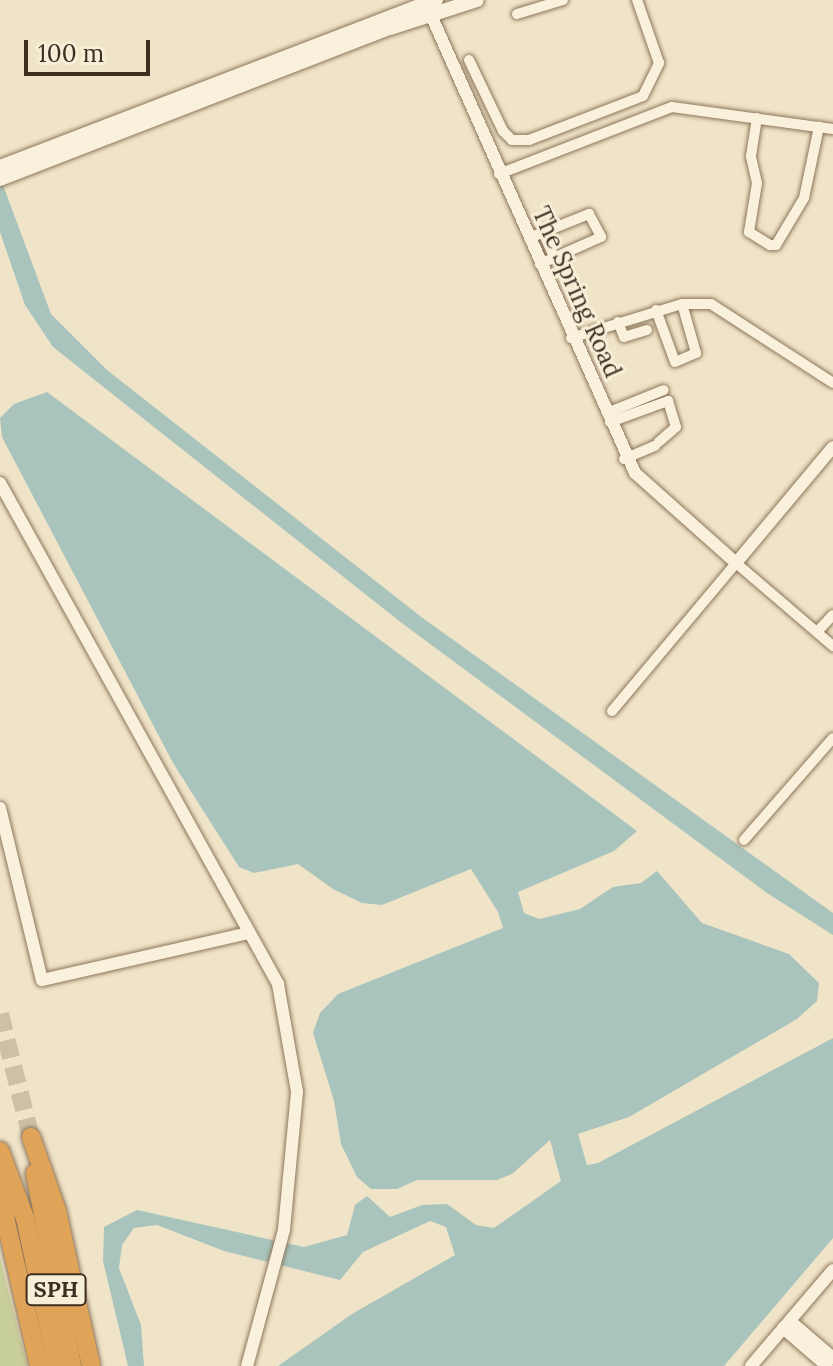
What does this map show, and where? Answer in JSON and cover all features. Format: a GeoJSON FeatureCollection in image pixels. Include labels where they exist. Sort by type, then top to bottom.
{"type":"FeatureCollection","features":[{"type":"Feature","properties":{"kind":"highway","name":"SPH"},"geometry":{"type":"LineString","coordinates":[[57,1366],[32,1216],[31,1137],[57,1211],[91,1366]]}},
{"type":"Feature","properties":{"kind":"highway","name":"SPH"},"geometry":{"type":"LineString","coordinates":[[0,1151],[32,1216],[72,1366]]}},
{"type":"Feature","properties":{"kind":"highway"},"geometry":{"type":"LineString","coordinates":[[0,1166],[6,1222],[39,1366]]}},
{"type":"Feature","properties":{"kind":"main road"},"geometry":{"type":"LineString","coordinates":[[4,171],[431,6],[477,0]]}},
{"type":"Feature","properties":{"kind":"street"},"geometry":{"type":"LineString","coordinates":[[517,14],[563,0]]}},
{"type":"Feature","properties":{"kind":"street"},"geometry":{"type":"LineString","coordinates":[[469,60],[503,131],[512,140],[529,140],[643,96],[659,63],[637,0]]}},
{"type":"Feature","properties":{"kind":"street","name":"The Spring Road"},"geometry":{"type":"LineString","coordinates":[[431,6],[467,99],[624,459],[647,486],[736,563]]}},
{"type":"Feature","properties":{"kind":"street"},"geometry":{"type":"LineString","coordinates":[[467,99],[483,93]]}},
{"type":"Feature","properties":{"kind":"street"},"geometry":{"type":"LineString","coordinates":[[499,174],[672,107],[833,129]]}},
{"type":"Feature","properties":{"kind":"street"},"geometry":{"type":"LineString","coordinates":[[757,118],[751,157],[757,183],[749,232],[770,245],[776,245],[804,198],[819,127]]}},
{"type":"Feature","properties":{"kind":"street"},"geometry":{"type":"LineString","coordinates":[[484,138],[503,131]]}},
{"type":"Feature","properties":{"kind":"street"},"geometry":{"type":"LineString","coordinates":[[529,238],[589,214],[601,237],[540,264]]}},
{"type":"Feature","properties":{"kind":"street"},"geometry":{"type":"LineString","coordinates":[[543,232],[555,259]]}},
{"type":"Feature","properties":{"kind":"street"},"geometry":{"type":"LineString","coordinates":[[571,338],[682,304],[718,307],[833,383]]}},
{"type":"Feature","properties":{"kind":"street"},"geometry":{"type":"LineString","coordinates":[[656,310],[675,362],[696,353],[682,304]]}},
{"type":"Feature","properties":{"kind":"street"},"geometry":{"type":"LineString","coordinates":[[618,322],[624,337],[648,332],[643,314]]}},
{"type":"Feature","properties":{"kind":"street"},"geometry":{"type":"LineString","coordinates":[[608,418],[664,390]]}},
{"type":"Feature","properties":{"kind":"street"},"geometry":{"type":"LineString","coordinates":[[608,418],[668,401],[676,427],[657,444],[624,459]]}},
{"type":"Feature","properties":{"kind":"street"},"geometry":{"type":"LineString","coordinates":[[612,711],[833,447]]}},
{"type":"Feature","properties":{"kind":"street"},"geometry":{"type":"LineString","coordinates":[[0,483],[278,984],[297,1092],[284,1230],[247,1366]]}},
{"type":"Feature","properties":{"kind":"street"},"geometry":{"type":"LineString","coordinates":[[736,563],[833,646]]}},
{"type":"Feature","properties":{"kind":"street"},"geometry":{"type":"LineString","coordinates":[[817,632],[833,615]]}},
{"type":"Feature","properties":{"kind":"street"},"geometry":{"type":"LineString","coordinates":[[744,840],[833,738]]}},
{"type":"Feature","properties":{"kind":"street"},"geometry":{"type":"LineString","coordinates":[[0,808],[42,980],[249,933]]}},
{"type":"Feature","properties":{"kind":"street"},"geometry":{"type":"LineString","coordinates":[[751,1366],[833,1270]]}},
{"type":"Feature","properties":{"kind":"street"},"geometry":{"type":"LineString","coordinates":[[786,1325],[826,1363]]}},
{"type":"Feature","properties":{"kind":"green space"},"geometry":{"type":"Polygon","coordinates":[[[0,1257],[4,1274],[27,1366],[0,1366],[0,1257]]]}},
{"type":"Feature","properties":{"kind":"water"},"geometry":{"type":"Polygon","coordinates":[[[0,177],[51,314],[107,370],[420,616],[833,913],[833,935],[767,893],[403,624],[53,347],[25,305],[0,232],[0,177]]]}},
{"type":"Feature","properties":{"kind":"water"},"geometry":{"type":"Polygon","coordinates":[[[47,392],[637,831],[614,851],[518,892],[524,913],[539,919],[580,909],[613,887],[641,883],[657,871],[702,923],[789,954],[819,983],[817,1001],[797,1019],[629,1117],[578,1134],[587,1165],[598,1163],[833,1038],[833,1238],[724,1366],[278,1366],[352,1314],[455,1255],[446,1227],[430,1221],[363,1252],[340,1280],[224,1251],[157,1225],[134,1228],[122,1245],[119,1268],[141,1325],[144,1366],[128,1366],[103,1261],[104,1227],[137,1210],[304,1247],[347,1235],[355,1205],[367,1196],[390,1217],[422,1205],[447,1204],[476,1225],[494,1228],[561,1181],[550,1140],[512,1174],[497,1180],[417,1180],[397,1189],[371,1189],[357,1177],[341,1144],[334,1101],[313,1033],[320,1013],[338,994],[503,928],[498,912],[471,869],[382,905],[362,903],[333,889],[298,864],[254,873],[239,867],[173,763],[2,437],[0,418],[14,404],[47,392]]]}},
{"type":"Feature","properties":{"kind":"tunnel"},"geometry":{"type":"LineString","coordinates":[[0,1014],[31,1137]]}}]}
